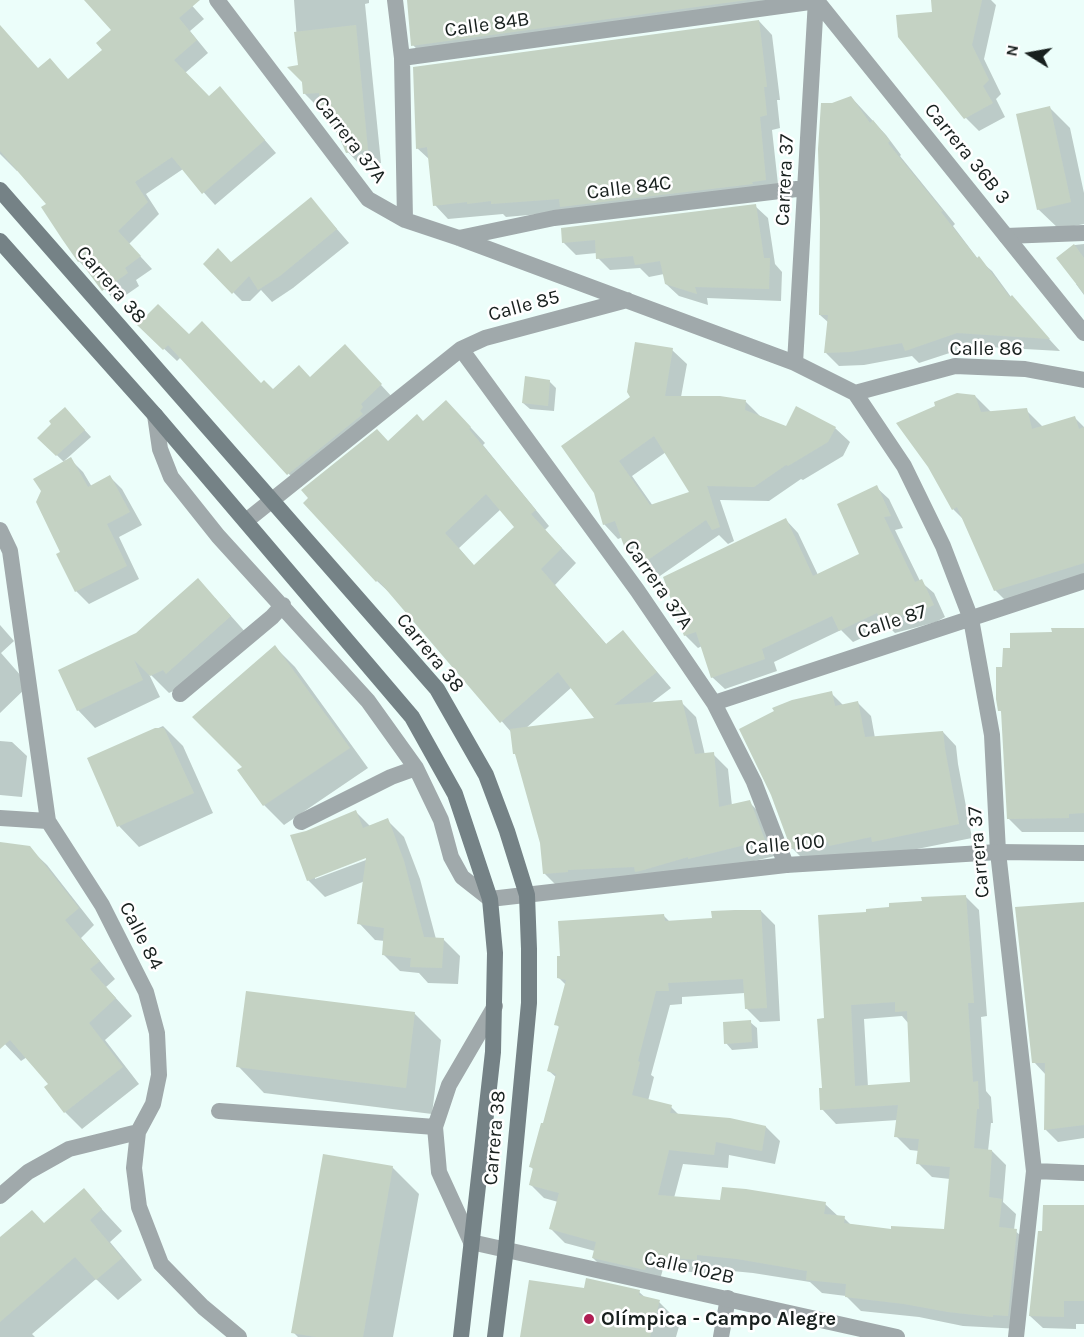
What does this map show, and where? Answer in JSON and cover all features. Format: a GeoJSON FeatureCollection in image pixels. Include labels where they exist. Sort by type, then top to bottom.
{"type":"FeatureCollection","features":[{"type":"Feature","properties":{"kind":"main road","name":"Carrera 38"},"geometry":{"type":"LineString","coordinates":[[0,190],[437,689],[486,775],[507,831],[526,895],[529,949],[529,1003],[506,1248],[495,1337]]}},
{"type":"Feature","properties":{"kind":"main road","name":"Carrera 38"},"geometry":{"type":"LineString","coordinates":[[0,241],[155,415],[412,717],[455,794],[490,899],[495,953],[493,1052],[461,1337]]}},
{"type":"Feature","properties":{"kind":"street","name":"Carrera 37A"},"geometry":{"type":"LineString","coordinates":[[217,0],[368,199],[405,220],[627,300]]}},
{"type":"Feature","properties":{"kind":"street"},"geometry":{"type":"LineString","coordinates":[[395,0],[402,57],[405,220]]}},
{"type":"Feature","properties":{"kind":"street","name":"Calle 84B"},"geometry":{"type":"LineString","coordinates":[[402,57],[820,0]]}},
{"type":"Feature","properties":{"kind":"street","name":"Carrera 37"},"geometry":{"type":"LineString","coordinates":[[795,363],[805,188],[820,0]]}},
{"type":"Feature","properties":{"kind":"street","name":"Carrera 36B 3"},"geometry":{"type":"LineString","coordinates":[[820,0],[1084,333]]}},
{"type":"Feature","properties":{"kind":"street","name":"Calle 84C"},"geometry":{"type":"LineString","coordinates":[[459,238],[554,218],[805,188]]}},
{"type":"Feature","properties":{"kind":"street"},"geometry":{"type":"LineString","coordinates":[[1006,236],[1084,233]]}},
{"type":"Feature","properties":{"kind":"street"},"geometry":{"type":"LineString","coordinates":[[627,300],[795,363],[855,393]]}},
{"type":"Feature","properties":{"kind":"street","name":"Calle 85"},"geometry":{"type":"LineString","coordinates":[[246,521],[461,349],[485,338],[627,300]]}},
{"type":"Feature","properties":{"kind":"street","name":"Carrera 37A"},"geometry":{"type":"LineString","coordinates":[[461,349],[637,590],[714,703],[754,782],[786,865]]}},
{"type":"Feature","properties":{"kind":"street","name":"Calle 86"},"geometry":{"type":"LineString","coordinates":[[855,393],[955,366],[1025,369],[1084,380]]}},
{"type":"Feature","properties":{"kind":"street","name":"Carrera 37"},"geometry":{"type":"LineString","coordinates":[[855,393],[904,466],[943,546],[970,619],[992,735],[998,852],[1034,1171],[1016,1337]]}},
{"type":"Feature","properties":{"kind":"street"},"geometry":{"type":"LineString","coordinates":[[155,415],[160,449],[171,477],[218,536],[368,701],[416,768],[441,820],[451,857],[462,877],[490,899]]}},
{"type":"Feature","properties":{"kind":"street","name":"Calle 84"},"geometry":{"type":"LineString","coordinates":[[0,530],[10,551],[48,820],[102,905],[146,992],[158,1033],[159,1075],[153,1104],[138,1132],[134,1168],[139,1207],[161,1264],[203,1307],[239,1337]]}},
{"type":"Feature","properties":{"kind":"street","name":"Calle 87"},"geometry":{"type":"LineString","coordinates":[[714,703],[1084,581]]}},
{"type":"Feature","properties":{"kind":"street"},"geometry":{"type":"LineString","coordinates":[[180,694],[272,617],[283,605]]}},
{"type":"Feature","properties":{"kind":"street"},"geometry":{"type":"LineString","coordinates":[[301,822],[392,777],[416,768]]}},
{"type":"Feature","properties":{"kind":"street"},"geometry":{"type":"LineString","coordinates":[[0,818],[48,820]]}},
{"type":"Feature","properties":{"kind":"street","name":"Calle 100"},"geometry":{"type":"LineString","coordinates":[[490,899],[786,865],[998,852],[1084,853]]}},
{"type":"Feature","properties":{"kind":"street"},"geometry":{"type":"LineString","coordinates":[[471,1242],[439,1172],[435,1127],[449,1085],[495,1006]]}},
{"type":"Feature","properties":{"kind":"street"},"geometry":{"type":"LineString","coordinates":[[219,1111],[435,1127]]}},
{"type":"Feature","properties":{"kind":"street"},"geometry":{"type":"LineString","coordinates":[[0,1196],[28,1172],[69,1149],[138,1132]]}},
{"type":"Feature","properties":{"kind":"street"},"geometry":{"type":"LineString","coordinates":[[1034,1171],[1084,1173]]}},
{"type":"Feature","properties":{"kind":"street","name":"Calle 102B"},"geometry":{"type":"LineString","coordinates":[[471,1242],[897,1337]]}},
{"type":"Feature","properties":{"kind":"street"},"geometry":{"type":"LineString","coordinates":[[721,1337],[728,1298]]}},
{"type":"Feature","properties":{"kind":"building"},"geometry":{"type":"Polygon","coordinates":[[[84,0],[200,0],[179,18],[197,40],[174,60],[209,96],[220,86],[265,140],[202,194],[172,157],[135,182],[148,202],[118,231],[141,256],[125,268],[128,273],[102,291],[80,261],[78,262],[41,207],[46,204],[0,151],[0,25],[38,68],[50,58],[68,79],[102,50],[96,43],[111,30],[84,0]]]}},
{"type":"Feature","properties":{"kind":"building"},"geometry":{"type":"Polygon","coordinates":[[[407,0],[747,0],[411,46],[407,0]]]}},
{"type":"Feature","properties":{"kind":"building"},"geometry":{"type":"Polygon","coordinates":[[[931,0],[982,0],[972,45],[989,80],[983,86],[993,103],[964,119],[898,37],[896,15],[932,12],[931,0]]]}},
{"type":"Feature","properties":{"kind":"building"},"geometry":{"type":"Polygon","coordinates":[[[759,20],[767,87],[764,87],[767,115],[760,117],[766,180],[752,182],[753,184],[560,207],[559,199],[491,204],[491,201],[467,204],[467,202],[433,206],[427,147],[416,149],[413,67],[759,20]]]}},
{"type":"Feature","properties":{"kind":"building"},"geometry":{"type":"Polygon","coordinates":[[[356,25],[368,150],[346,153],[338,134],[321,115],[319,93],[303,94],[302,82],[287,67],[298,65],[294,32],[356,25]]]}},
{"type":"Feature","properties":{"kind":"building"},"geometry":{"type":"Polygon","coordinates":[[[851,96],[870,123],[873,120],[890,141],[888,143],[943,211],[941,212],[977,258],[979,256],[1010,297],[1012,295],[1050,339],[957,333],[905,351],[902,343],[850,352],[824,353],[828,315],[819,315],[818,149],[821,103],[832,103],[851,96]]]}},
{"type":"Feature","properties":{"kind":"building"},"geometry":{"type":"Polygon","coordinates":[[[1050,106],[1071,202],[1037,210],[1016,114],[1050,106]]]}},
{"type":"Feature","properties":{"kind":"building"},"geometry":{"type":"Polygon","coordinates":[[[311,197],[337,229],[280,276],[258,290],[249,276],[232,294],[203,264],[218,248],[231,262],[311,197]]]}},
{"type":"Feature","properties":{"kind":"building"},"geometry":{"type":"Polygon","coordinates":[[[756,204],[764,258],[770,258],[769,289],[695,287],[697,294],[665,284],[660,261],[635,265],[633,256],[596,259],[595,240],[562,243],[561,228],[756,204]]]}},
{"type":"Feature","properties":{"kind":"building"},"geometry":{"type":"Polygon","coordinates":[[[1074,244],[1084,258],[1084,294],[1056,258],[1074,244]]]}},
{"type":"Feature","properties":{"kind":"building"},"geometry":{"type":"Polygon","coordinates":[[[158,304],[189,334],[202,321],[261,383],[264,380],[273,389],[299,365],[310,377],[345,344],[382,384],[361,404],[363,407],[360,411],[363,414],[287,475],[168,345],[163,350],[137,325],[158,304]]]}},
{"type":"Feature","properties":{"kind":"building"},"geometry":{"type":"Polygon","coordinates":[[[635,342],[673,348],[665,396],[720,396],[746,400],[745,410],[786,426],[796,406],[836,427],[828,442],[788,466],[786,465],[754,487],[707,486],[720,527],[712,530],[706,520],[642,564],[634,542],[624,546],[615,521],[603,525],[594,493],[561,446],[630,397],[627,392],[635,342]],[[654,436],[619,461],[650,505],[689,492],[654,436]]]}},
{"type":"Feature","properties":{"kind":"building"},"geometry":{"type":"Polygon","coordinates":[[[525,376],[550,380],[548,406],[522,403],[525,376]]]}},
{"type":"Feature","properties":{"kind":"building"},"geometry":{"type":"Polygon","coordinates":[[[957,393],[975,395],[981,412],[1027,408],[1032,429],[1075,416],[1079,429],[1084,427],[1084,563],[994,591],[957,507],[952,510],[928,467],[896,423],[935,406],[934,402],[957,393]]]}},
{"type":"Feature","properties":{"kind":"building"},"geometry":{"type":"Polygon","coordinates":[[[446,400],[471,427],[469,429],[536,510],[531,514],[562,548],[541,569],[606,644],[623,630],[657,672],[614,705],[682,700],[695,754],[714,752],[719,807],[750,800],[765,840],[688,859],[688,857],[635,872],[634,867],[568,870],[568,872],[543,874],[540,843],[515,754],[513,754],[510,729],[594,718],[558,672],[500,723],[378,580],[376,582],[303,503],[308,498],[301,490],[377,429],[388,441],[417,414],[423,421],[446,400]],[[486,494],[445,533],[474,565],[514,527],[486,494]]]}},
{"type":"Feature","properties":{"kind":"building"},"geometry":{"type":"Polygon","coordinates":[[[65,407],[85,430],[56,456],[37,438],[51,424],[49,421],[65,407]]]}},
{"type":"Feature","properties":{"kind":"building"},"geometry":{"type":"Polygon","coordinates":[[[71,457],[88,487],[110,475],[130,512],[107,524],[127,566],[75,592],[56,554],[60,552],[36,502],[41,491],[33,479],[71,457]]]}},
{"type":"Feature","properties":{"kind":"building"},"geometry":{"type":"Polygon","coordinates":[[[877,485],[891,516],[884,517],[915,582],[922,579],[934,605],[881,621],[877,613],[839,631],[832,616],[762,649],[765,659],[711,678],[696,632],[684,636],[663,577],[786,518],[813,576],[859,554],[837,504],[877,485]]]}},
{"type":"Feature","properties":{"kind":"building"},"geometry":{"type":"Polygon","coordinates":[[[198,578],[231,616],[166,674],[163,670],[150,676],[134,660],[143,680],[77,711],[58,670],[136,633],[198,578]]]}},
{"type":"Feature","properties":{"kind":"building"},"geometry":{"type":"Polygon","coordinates":[[[1051,628],[1084,628],[1084,813],[1069,814],[1069,818],[1007,819],[1001,711],[998,711],[996,699],[996,667],[1002,667],[1003,648],[1010,648],[1010,633],[1052,632],[1051,628]]]}},
{"type":"Feature","properties":{"kind":"building"},"geometry":{"type":"Polygon","coordinates":[[[275,645],[350,748],[263,806],[237,770],[242,767],[192,717],[275,645]]]}},
{"type":"Feature","properties":{"kind":"building"},"geometry":{"type":"Polygon","coordinates":[[[832,691],[835,706],[858,701],[865,737],[943,731],[959,824],[872,842],[871,837],[829,846],[828,842],[791,849],[771,795],[739,729],[774,711],[772,708],[792,700],[832,691]]]}},
{"type":"Feature","properties":{"kind":"building"},"geometry":{"type":"Polygon","coordinates":[[[155,728],[164,728],[194,793],[117,827],[87,758],[155,728]]]}},
{"type":"Feature","properties":{"kind":"building"},"geometry":{"type":"Polygon","coordinates":[[[356,810],[363,828],[388,818],[404,861],[424,937],[444,938],[442,968],[410,967],[411,958],[382,955],[384,928],[357,924],[366,858],[307,881],[290,835],[306,831],[356,810]]]}},
{"type":"Feature","properties":{"kind":"building"},"geometry":{"type":"Polygon","coordinates":[[[0,842],[30,846],[79,908],[65,920],[100,961],[90,969],[116,998],[89,1023],[123,1067],[64,1113],[44,1087],[48,1084],[10,1040],[0,1049],[0,842]]]}},
{"type":"Feature","properties":{"kind":"building"},"geometry":{"type":"Polygon","coordinates":[[[966,895],[974,1003],[968,1003],[973,1082],[978,1081],[979,1109],[977,1109],[974,1148],[992,1150],[989,1197],[1002,1199],[999,1227],[1017,1229],[1008,1316],[993,1315],[993,1317],[948,1312],[845,1297],[846,1284],[806,1280],[807,1271],[737,1259],[697,1255],[697,1260],[649,1256],[645,1270],[592,1258],[596,1242],[549,1229],[559,1193],[529,1185],[533,1168],[529,1167],[556,1074],[547,1071],[559,1026],[554,1025],[566,980],[557,978],[557,956],[560,956],[558,921],[664,914],[665,921],[712,918],[711,911],[761,910],[767,1008],[745,1009],[743,979],[668,983],[669,991],[656,991],[632,1095],[672,1105],[670,1113],[730,1118],[766,1126],[762,1151],[716,1142],[714,1155],[669,1150],[658,1195],[720,1200],[722,1187],[746,1189],[826,1202],[824,1214],[845,1216],[844,1223],[891,1229],[891,1226],[944,1229],[950,1167],[916,1164],[919,1139],[894,1137],[898,1105],[820,1110],[819,1088],[822,1088],[817,1019],[824,1018],[818,915],[866,912],[866,909],[889,907],[889,903],[922,901],[921,897],[966,895]],[[895,1002],[851,1005],[855,1086],[910,1082],[907,1011],[895,1012],[895,1002]]]}},
{"type":"Feature","properties":{"kind":"building"},"geometry":{"type":"Polygon","coordinates":[[[1084,902],[1084,1125],[1044,1130],[1045,1063],[1032,1063],[1015,907],[1084,902]]]}},
{"type":"Feature","properties":{"kind":"building"},"geometry":{"type":"Polygon","coordinates":[[[246,991],[415,1012],[406,1088],[236,1067],[246,991]]]}},
{"type":"Feature","properties":{"kind":"building"},"geometry":{"type":"Polygon","coordinates":[[[751,1020],[752,1042],[724,1044],[723,1022],[751,1020]]]}},
{"type":"Feature","properties":{"kind":"building"},"geometry":{"type":"Polygon","coordinates":[[[323,1154],[393,1166],[363,1337],[316,1337],[291,1333],[323,1154]]]}},
{"type":"Feature","properties":{"kind":"building"},"geometry":{"type":"Polygon","coordinates":[[[84,1188],[102,1209],[90,1220],[122,1258],[96,1280],[75,1257],[0,1322],[0,1237],[32,1210],[44,1223],[84,1188]]]}},
{"type":"Feature","properties":{"kind":"building"},"geometry":{"type":"Polygon","coordinates":[[[1043,1205],[1084,1205],[1084,1301],[1064,1301],[1064,1317],[1029,1316],[1038,1231],[1042,1231],[1043,1205]]]}},
{"type":"Feature","properties":{"kind":"building","name":"Olímpica - Campo Alegre"},"geometry":{"type":"Polygon","coordinates":[[[586,1278],[640,1290],[639,1295],[660,1300],[650,1337],[520,1337],[529,1280],[584,1288],[586,1278]]]}},
{"type":"Feature","properties":{"kind":"place","name":"Olímpica - Campo Alegre"},"geometry":{"type":"Point","coordinates":[589,1319]}}]}
